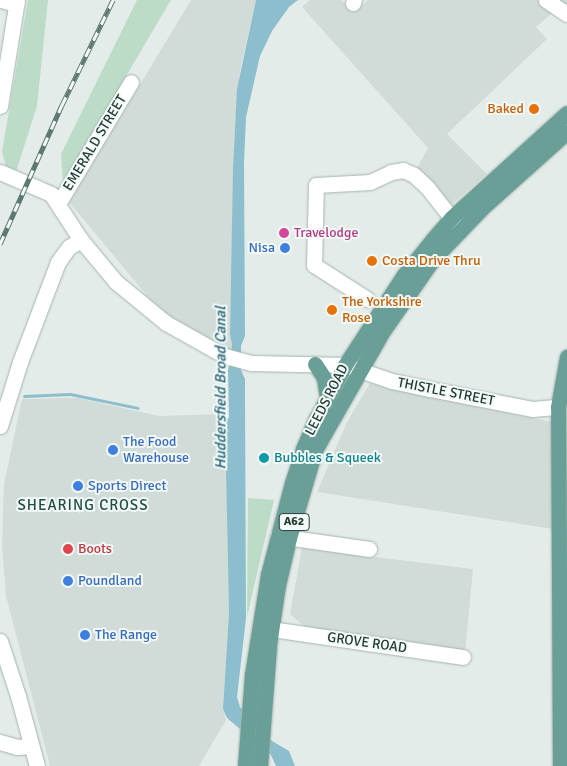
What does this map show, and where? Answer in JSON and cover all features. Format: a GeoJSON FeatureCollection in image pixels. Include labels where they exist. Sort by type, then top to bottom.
{"type":"FeatureCollection","features":[{"type":"Feature","properties":{"kind":"main road","name":"LEEDS ROAD"},"geometry":{"type":"LineString","coordinates":[[255,745],[252,675],[262,608],[284,537],[315,450],[360,368],[456,224],[567,113]]}},
{"type":"Feature","properties":{"kind":"main road","name":"LEEDS ROAD"},"geometry":{"type":"LineString","coordinates":[[250,764],[265,687],[284,537],[302,449],[344,364],[416,260],[456,224],[567,132]]}},
{"type":"Feature","properties":{"kind":"main road"},"geometry":{"type":"LineString","coordinates":[[560,766],[558,407],[565,386],[567,357]]}},
{"type":"Feature","properties":{"kind":"main road"},"geometry":{"type":"LineString","coordinates":[[315,364],[324,378],[327,398]]}},
{"type":"Feature","properties":{"kind":"street"},"geometry":{"type":"LineString","coordinates":[[0,106],[17,2],[1,0]]}},
{"type":"Feature","properties":{"kind":"street"},"geometry":{"type":"LineString","coordinates":[[546,0],[567,14]]}},
{"type":"Feature","properties":{"kind":"street","name":"EMERALD STREET"},"geometry":{"type":"LineString","coordinates":[[58,204],[131,82]]}},
{"type":"Feature","properties":{"kind":"street"},"geometry":{"type":"LineString","coordinates":[[390,297],[368,299],[314,265],[316,185],[370,182],[391,172],[403,170],[414,175],[426,187],[456,224]]}},
{"type":"Feature","properties":{"kind":"street","name":"THISTLE STREET"},"geometry":{"type":"LineString","coordinates":[[0,172],[51,194],[81,240],[116,282],[166,323],[225,356],[252,363],[344,364],[360,368],[392,381],[533,409],[558,407]]}},
{"type":"Feature","properties":{"kind":"street"},"geometry":{"type":"LineString","coordinates":[[0,426],[20,362],[58,262],[69,247],[81,240]]}},
{"type":"Feature","properties":{"kind":"street"},"geometry":{"type":"LineString","coordinates":[[368,299],[370,326]]}},
{"type":"Feature","properties":{"kind":"street","name":"THISTLE STREET"},"geometry":{"type":"LineString","coordinates":[[533,409],[553,420],[559,432]]}},
{"type":"Feature","properties":{"kind":"street"},"geometry":{"type":"LineString","coordinates":[[284,537],[369,549]]}},
{"type":"Feature","properties":{"kind":"street","name":"GROVE ROAD"},"geometry":{"type":"LineString","coordinates":[[271,629],[463,657]]}},
{"type":"Feature","properties":{"kind":"street"},"geometry":{"type":"LineString","coordinates":[[0,641],[37,766]]}},
{"type":"Feature","properties":{"kind":"street"},"geometry":{"type":"LineString","coordinates":[[0,742],[17,747],[31,746]]}},
{"type":"Feature","properties":{"kind":"shaded area"},"geometry":{"type":"Polygon","coordinates":[[[191,0],[256,0],[240,71],[235,126],[230,334],[234,357],[169,322],[69,202],[191,0]]]}},
{"type":"Feature","properties":{"kind":"shaded area"},"geometry":{"type":"Polygon","coordinates":[[[310,0],[341,0],[354,12],[368,0],[567,0],[567,7],[563,4],[536,27],[547,39],[447,134],[487,174],[451,205],[416,170],[428,148],[302,7],[310,0]]]}},
{"type":"Feature","properties":{"kind":"shaded area"},"geometry":{"type":"Polygon","coordinates":[[[370,383],[385,388],[552,422],[553,529],[317,492],[347,422],[370,383]]]}},
{"type":"Feature","properties":{"kind":"shaded area"},"geometry":{"type":"Polygon","coordinates":[[[78,398],[159,416],[225,414],[229,613],[223,709],[226,720],[199,766],[50,766],[6,596],[2,545],[4,484],[22,399],[78,398]]]}},
{"type":"Feature","properties":{"kind":"shaded area"},"geometry":{"type":"Polygon","coordinates":[[[302,548],[473,569],[465,653],[310,631],[290,614],[302,548]]]}},
{"type":"Feature","properties":{"kind":"green space"},"geometry":{"type":"Polygon","coordinates":[[[28,0],[48,0],[37,106],[16,172],[6,166],[2,152],[28,0]]]}},
{"type":"Feature","properties":{"kind":"green space"},"geometry":{"type":"Polygon","coordinates":[[[137,0],[171,0],[63,183],[61,154],[137,0]]]}},
{"type":"Feature","properties":{"kind":"green space"},"geometry":{"type":"Polygon","coordinates":[[[248,498],[274,500],[247,617],[248,498]]]}},
{"type":"Feature","properties":{"kind":"water"},"geometry":{"type":"Polygon","coordinates":[[[256,0],[298,0],[289,7],[272,31],[260,56],[246,117],[244,163],[245,336],[241,346],[241,370],[245,379],[246,618],[237,697],[240,707],[272,741],[289,751],[295,766],[276,766],[271,755],[227,718],[223,709],[229,613],[225,422],[229,417],[228,369],[231,363],[232,345],[230,334],[233,169],[237,89],[256,0]]]}},
{"type":"Feature","properties":{"kind":"waterway"},"geometry":{"type":"LineString","coordinates":[[24,396],[70,394],[138,408]]}},
{"type":"Feature","properties":{"kind":"railway"},"geometry":{"type":"LineString","coordinates":[[0,244],[62,105],[113,0]]}},
{"type":"Feature","properties":{"kind":"place","name":"Baked"},"geometry":{"type":"Point","coordinates":[534,109]}},
{"type":"Feature","properties":{"kind":"place","name":"Travelodge"},"geometry":{"type":"Point","coordinates":[284,233]}},
{"type":"Feature","properties":{"kind":"place","name":"Nisa"},"geometry":{"type":"Point","coordinates":[285,248]}},
{"type":"Feature","properties":{"kind":"place","name":"Costa Drive Thru"},"geometry":{"type":"Point","coordinates":[372,261]}},
{"type":"Feature","properties":{"kind":"place","name":"The Yorkshire Rose"},"geometry":{"type":"Point","coordinates":[332,310]}},
{"type":"Feature","properties":{"kind":"place","name":"The Food Warehouse"},"geometry":{"type":"Point","coordinates":[113,450]}},
{"type":"Feature","properties":{"kind":"place","name":"Bubbles & Squeek"},"geometry":{"type":"Point","coordinates":[264,458]}},
{"type":"Feature","properties":{"kind":"place","name":"Sports Direct"},"geometry":{"type":"Point","coordinates":[78,486]}},
{"type":"Feature","properties":{"kind":"place","name":"Boots"},"geometry":{"type":"Point","coordinates":[68,549]}},
{"type":"Feature","properties":{"kind":"place","name":"Poundland"},"geometry":{"type":"Point","coordinates":[68,581]}},
{"type":"Feature","properties":{"kind":"place","name":"The Range"},"geometry":{"type":"Point","coordinates":[85,635]}},
{"type":"Feature","properties":{"kind":"district","name":"SHEARING CROSS"},"geometry":{"type":"Point","coordinates":[83,506]}},
{"type":"Feature","properties":{"kind":"water label","name":"Huddersfield Broad Canal"},"geometry":{"type":"Point","coordinates":[221,388]}}]}
